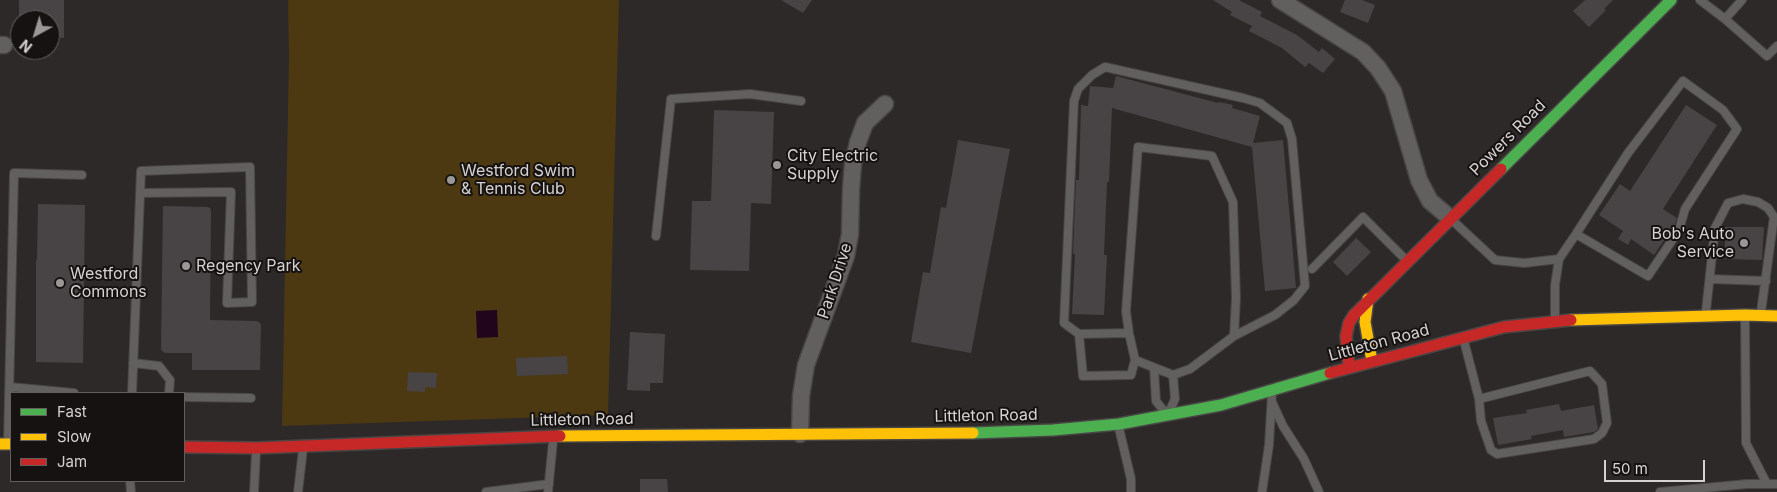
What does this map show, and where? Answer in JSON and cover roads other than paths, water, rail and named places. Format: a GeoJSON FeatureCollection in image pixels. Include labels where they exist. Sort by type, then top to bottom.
{"type":"FeatureCollection","features":[{"type":"Feature","properties":{"kind":"main road","name":"Powers Road"},"geometry":{"type":"LineString","coordinates":[[1349,368],[1346,341],[1349,323],[1368,299],[1671,0]]}},
{"type":"Feature","properties":{"kind":"main road"},"geometry":{"type":"LineString","coordinates":[[1368,299],[1365,322],[1372,361]]}},
{"type":"Feature","properties":{"kind":"main road","name":"Littleton Road"},"geometry":{"type":"LineString","coordinates":[[185,447],[256,448],[554,436],[1020,433],[1118,424],[1272,397],[1372,361],[1504,327],[1555,321],[1745,315],[1777,316]]}},
{"type":"Feature","properties":{"kind":"street"},"geometry":{"type":"LineString","coordinates":[[1280,0],[1363,52],[1378,68],[1393,91],[1419,180],[1430,201],[1450,218]]}},
{"type":"Feature","properties":{"kind":"street","name":"Park Drive"},"geometry":{"type":"LineString","coordinates":[[800,434],[801,396],[806,365],[846,256],[850,234],[851,189],[858,142],[865,123],[884,104]]}},
{"type":"Feature","properties":{"kind":"lane"},"geometry":{"type":"LineString","coordinates":[[1700,0],[1767,56],[1777,46]]}},
{"type":"Feature","properties":{"kind":"lane"},"geometry":{"type":"LineString","coordinates":[[1725,19],[1742,0]]}},
{"type":"Feature","properties":{"kind":"lane"},"geometry":{"type":"LineString","coordinates":[[1129,333],[1080,334],[1064,323],[1074,101],[1078,89],[1092,75],[1105,67],[1260,103],[1287,123],[1292,140],[1305,286],[1294,300],[1275,315],[1234,336],[1190,369],[1173,375],[1135,360]]}},
{"type":"Feature","properties":{"kind":"lane"},"geometry":{"type":"LineString","coordinates":[[1555,321],[1555,285],[1560,259],[1576,234],[1628,153],[1683,81],[1723,110],[1737,129],[1685,209],[1678,230],[1648,276],[1576,234]]}},
{"type":"Feature","properties":{"kind":"lane"},"geometry":{"type":"LineString","coordinates":[[656,236],[671,100],[750,94],[801,101]]}},
{"type":"Feature","properties":{"kind":"lane"},"geometry":{"type":"LineString","coordinates":[[1080,334],[1083,376],[1131,375],[1135,360],[1126,311],[1138,147],[1212,156],[1233,202],[1236,298],[1234,336]]}},
{"type":"Feature","properties":{"kind":"lane"},"geometry":{"type":"LineString","coordinates":[[132,392],[133,363],[140,193],[141,171],[250,167],[252,302],[227,302],[231,192],[140,193]]}},
{"type":"Feature","properties":{"kind":"lane"},"geometry":{"type":"LineString","coordinates":[[7,444],[10,387],[14,173],[82,175]]}},
{"type":"Feature","properties":{"kind":"lane"},"geometry":{"type":"LineString","coordinates":[[1705,316],[1715,228],[1728,204],[1743,199],[1758,202],[1768,208],[1774,217],[1761,316]]}},
{"type":"Feature","properties":{"kind":"lane"},"geometry":{"type":"LineString","coordinates":[[1312,269],[1363,217],[1407,261]]}},
{"type":"Feature","properties":{"kind":"lane"},"geometry":{"type":"LineString","coordinates":[[1450,218],[1495,260],[1524,263],[1560,259]]}},
{"type":"Feature","properties":{"kind":"lane"},"geometry":{"type":"LineString","coordinates":[[1710,278],[1766,281]]}},
{"type":"Feature","properties":{"kind":"lane"},"geometry":{"type":"LineString","coordinates":[[1745,315],[1746,442],[1767,484]]}},
{"type":"Feature","properties":{"kind":"lane"},"geometry":{"type":"LineString","coordinates":[[1463,337],[1479,399],[1481,421],[1491,450],[1497,454],[1594,439],[1602,434],[1607,423],[1602,384],[1590,371],[1479,399]]}},
{"type":"Feature","properties":{"kind":"lane"},"geometry":{"type":"LineString","coordinates":[[133,363],[159,366],[170,380],[170,392]]}},
{"type":"Feature","properties":{"kind":"lane"},"geometry":{"type":"LineString","coordinates":[[1154,368],[1156,401],[1167,415],[1175,399],[1173,375]]}},
{"type":"Feature","properties":{"kind":"lane"},"geometry":{"type":"LineString","coordinates":[[10,387],[63,392]]}},
{"type":"Feature","properties":{"kind":"lane"},"geometry":{"type":"LineString","coordinates":[[185,397],[251,398]]}},
{"type":"Feature","properties":{"kind":"lane"},"geometry":{"type":"LineString","coordinates":[[1262,492],[1269,445],[1272,397]]}},
{"type":"Feature","properties":{"kind":"lane"},"geometry":{"type":"LineString","coordinates":[[1272,397],[1283,426],[1304,459],[1319,492]]}},
{"type":"Feature","properties":{"kind":"lane"},"geometry":{"type":"LineString","coordinates":[[1118,424],[1131,479],[1131,492]]}},
{"type":"Feature","properties":{"kind":"lane"},"geometry":{"type":"LineString","coordinates":[[486,492],[548,488],[554,436]]}},
{"type":"Feature","properties":{"kind":"lane"},"geometry":{"type":"LineString","coordinates":[[298,492],[303,446]]}},
{"type":"Feature","properties":{"kind":"lane"},"geometry":{"type":"LineString","coordinates":[[254,492],[256,448]]}},
{"type":"Feature","properties":{"kind":"lane"},"geometry":{"type":"LineString","coordinates":[[1660,492],[1747,484],[1777,484]]}},
{"type":"Feature","properties":{"kind":"place","name":"City Electric Supply"},"geometry":{"type":"Point","coordinates":[777,165]}},
{"type":"Feature","properties":{"kind":"place","name":"Westford Swim & Tennis Club"},"geometry":{"type":"Point","coordinates":[451,180]}},
{"type":"Feature","properties":{"kind":"place","name":"Bob's Auto Service"},"geometry":{"type":"Point","coordinates":[1744,243]}},
{"type":"Feature","properties":{"kind":"place","name":"Regency Park"},"geometry":{"type":"Point","coordinates":[186,266]}},
{"type":"Feature","properties":{"kind":"place","name":"Westford Commons"},"geometry":{"type":"Point","coordinates":[60,283]}}]}
